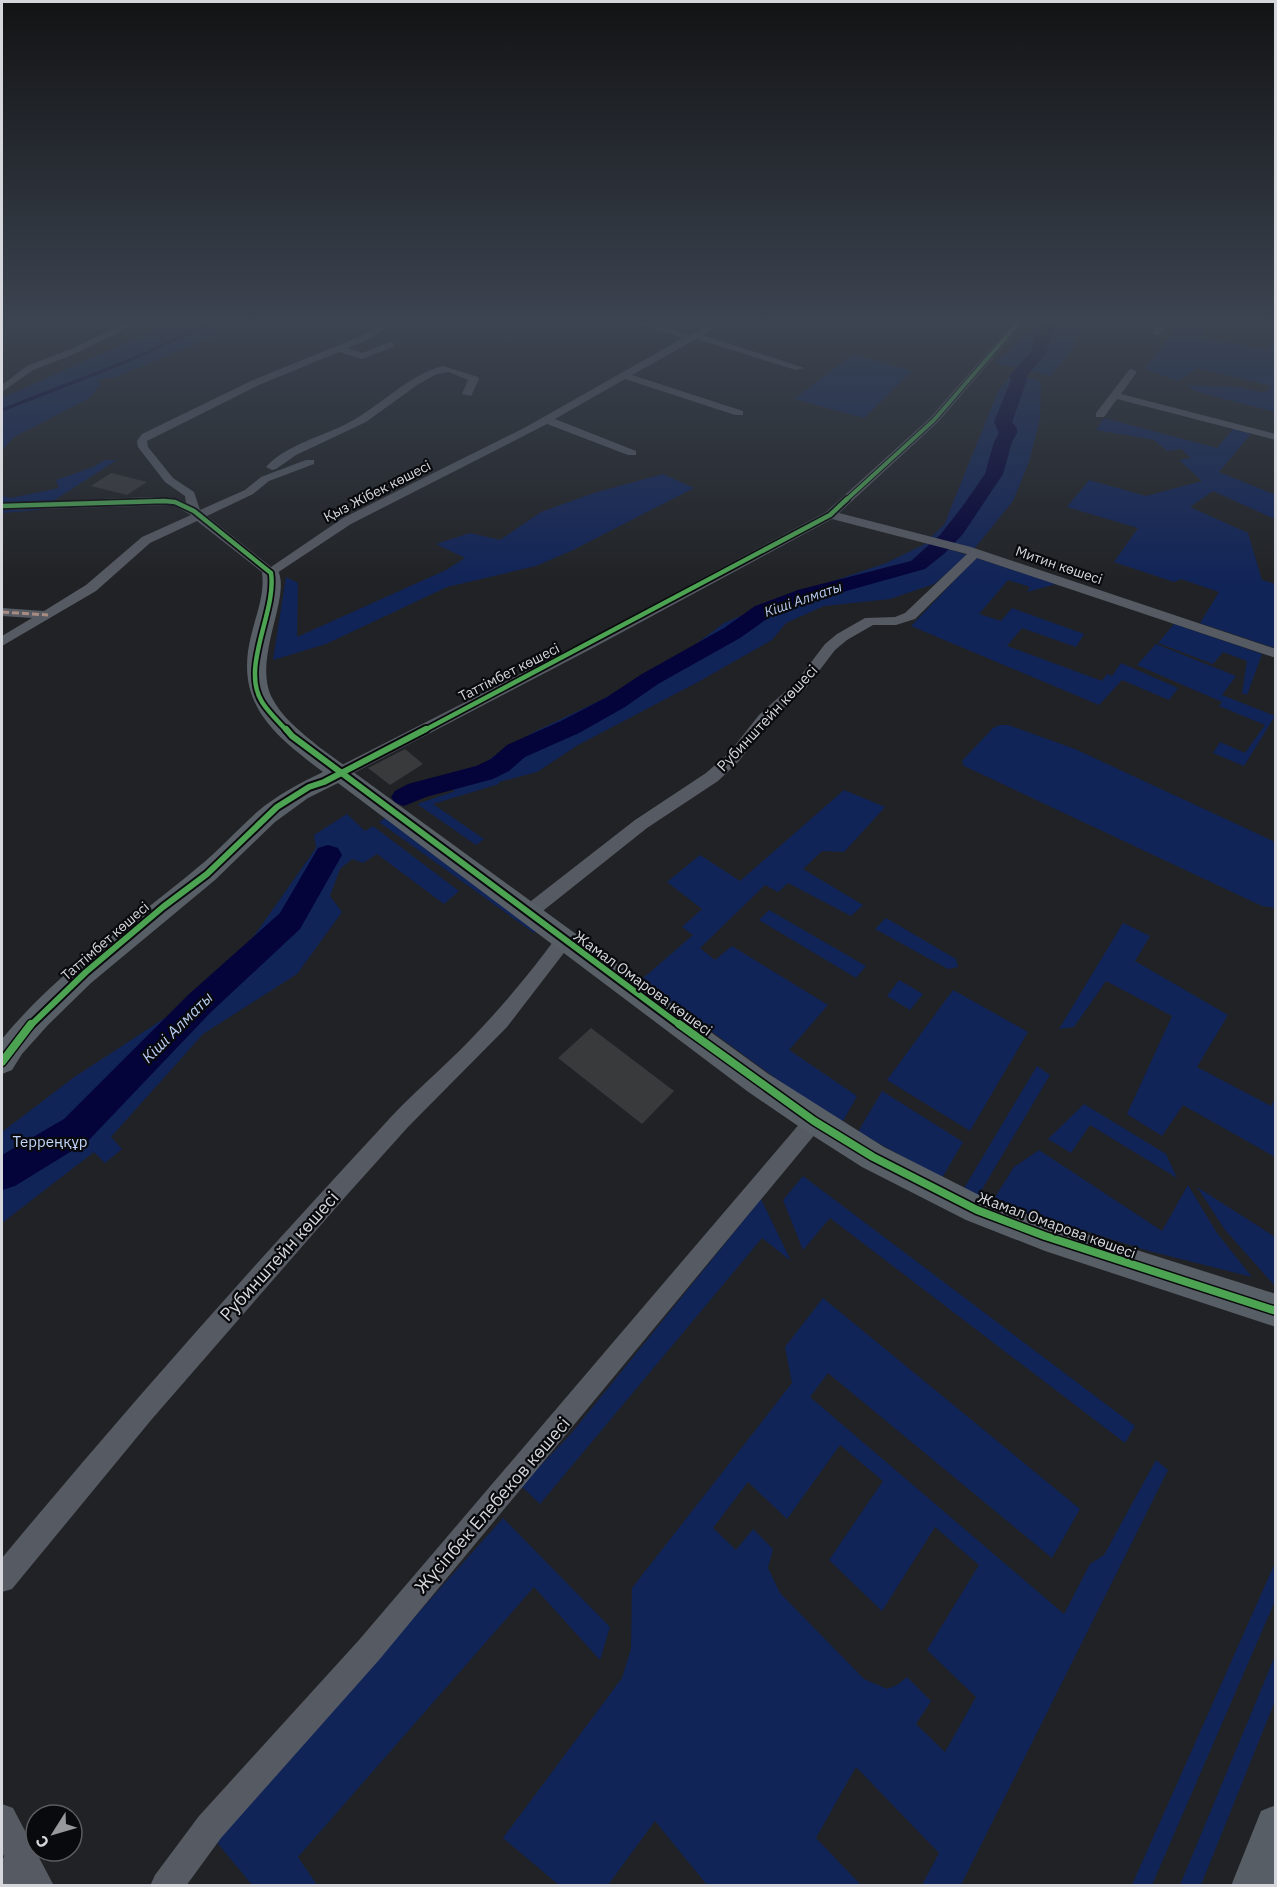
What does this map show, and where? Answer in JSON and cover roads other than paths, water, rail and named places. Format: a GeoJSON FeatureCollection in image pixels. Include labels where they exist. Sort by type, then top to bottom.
{"type":"FeatureCollection","features":[{"type":"Feature","properties":{"kind":"street"},"geometry":{"type":"LineString","coordinates":[[197,514],[190,494],[169,480],[142,447],[142,441],[155,430],[201,409]]}},
{"type":"Feature","properties":{"kind":"street"},"geometry":{"type":"LineString","coordinates":[[265,479],[273,465],[360,421],[377,409]]}},
{"type":"Feature","properties":{"kind":"street","name":"Қыз Жібек көшесі"},"geometry":{"type":"LineString","coordinates":[[271,573],[347,521],[567,409]]}},
{"type":"Feature","properties":{"kind":"street"},"geometry":{"type":"LineString","coordinates":[[727,409],[739,413]]}},
{"type":"Feature","properties":{"kind":"street","name":"Таттімбет көшесі"},"geometry":{"type":"LineString","coordinates":[[5,1056],[38,1017],[82,976],[162,908],[207,874],[267,816],[300,793],[586,646],[830,515],[944,409]]}},
{"type":"Feature","properties":{"kind":"street"},"geometry":{"type":"LineString","coordinates":[[1100,415],[1104,409]]}},
{"type":"Feature","properties":{"kind":"street"},"geometry":{"type":"LineString","coordinates":[[1169,409],[1275,437]]}},
{"type":"Feature","properties":{"kind":"street"},"geometry":{"type":"LineString","coordinates":[[548,420],[633,453]]}},
{"type":"Feature","properties":{"kind":"street"},"geometry":{"type":"LineString","coordinates":[[2,642],[109,575],[146,540],[197,514],[249,492],[265,479],[310,462]]}},
{"type":"Feature","properties":{"kind":"street"},"geometry":{"type":"LineString","coordinates":[[2,506],[164,501],[197,514],[271,573]]}},
{"type":"Feature","properties":{"kind":"street","name":"Митин көшесі"},"geometry":{"type":"LineString","coordinates":[[830,515],[860,520],[953,546],[1275,654]]}},
{"type":"Feature","properties":{"kind":"street","name":"Рубинштейн көшесі"},"geometry":{"type":"LineString","coordinates":[[528,913],[641,824],[712,777],[734,757],[764,718],[801,686],[830,647],[870,621],[897,621],[910,616],[975,553]]}},
{"type":"Feature","properties":{"kind":"street","name":"Жамал Омарова көшесі"},"geometry":{"type":"LineString","coordinates":[[271,573],[273,585],[256,659],[257,688],[262,702],[292,736],[564,940],[814,1121],[873,1156],[977,1210],[1045,1236],[1275,1311]]}},
{"type":"Feature","properties":{"kind":"street"},"geometry":{"type":"LineString","coordinates":[[2,612],[48,615]]}},
{"type":"Feature","properties":{"kind":"street","name":"Рубинштейн көшесі"},"geometry":{"type":"LineString","coordinates":[[2,1580],[83,1479],[214,1328],[398,1123],[490,1032],[540,974],[564,940]]}},
{"type":"Feature","properties":{"kind":"street","name":"Жүсіпбек Елебеков көшесі"},"geometry":{"type":"LineString","coordinates":[[166,1886],[210,1827],[369,1650],[814,1121]]}},
{"type":"Feature","properties":{"kind":"street"},"geometry":{"type":"LineString","coordinates":[[2,1819],[12,1871],[38,1886]]}},
{"type":"Feature","properties":{"kind":"street"},"geometry":{"type":"LineString","coordinates":[[1253,1886],[1275,1826]]}},
{"type":"Feature","properties":{"kind":"waterway","name":"Кіші Алматы"},"geometry":{"type":"LineString","coordinates":[[404,797],[417,790],[484,773],[500,765],[516,751],[570,727],[616,702],[650,679],[732,633],[763,611],[806,595],[918,565],[938,549],[956,529],[994,474],[1003,442],[1008,433],[1008,428],[1003,422],[1007,409]]}},
{"type":"Feature","properties":{"kind":"waterway","name":"Кіші Алматы"},"geometry":{"type":"LineString","coordinates":[[2,1174],[76,1130],[199,1004],[290,921],[328,855]]}},
{"type":"Feature","properties":{"kind":"park label","name":"Терреңқұр"},"geometry":{"type":"Point","coordinates":[50,1141]}}]}
